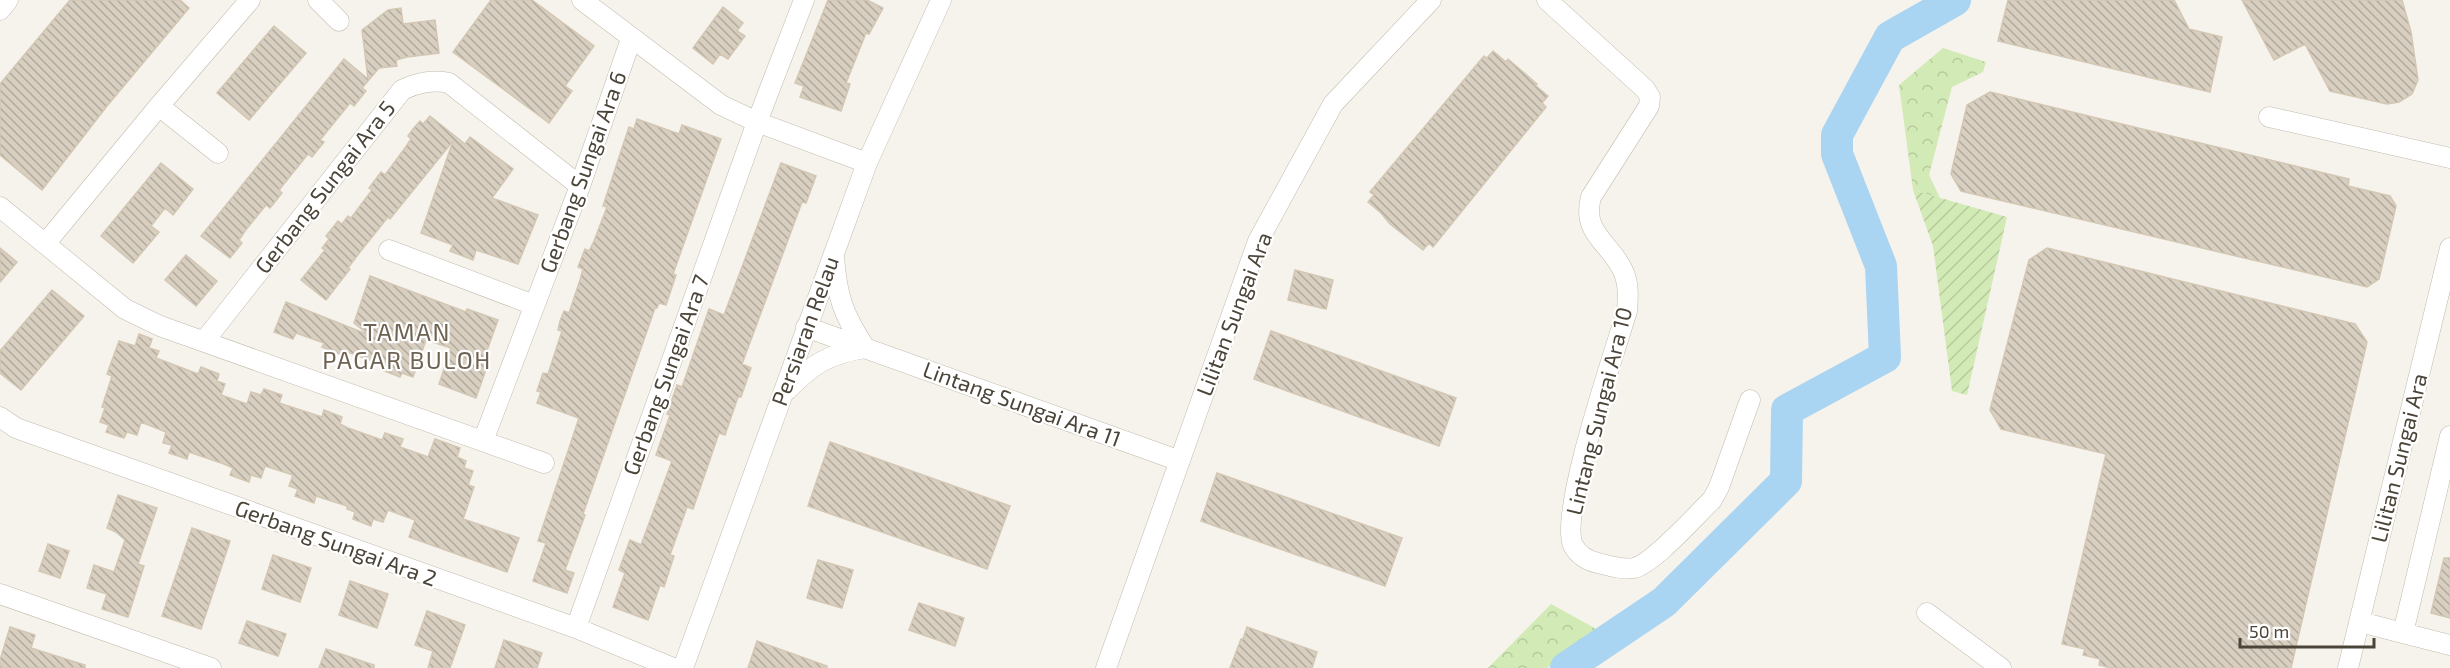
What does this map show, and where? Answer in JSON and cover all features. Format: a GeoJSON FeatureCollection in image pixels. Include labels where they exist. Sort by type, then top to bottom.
{"type":"FeatureCollection","features":[{"type":"Feature","properties":{"kind":"street"},"geometry":{"type":"LineString","coordinates":[[0,10],[8,0]]}},
{"type":"Feature","properties":{"kind":"street"},"geometry":{"type":"LineString","coordinates":[[45,244],[250,0]]}},
{"type":"Feature","properties":{"kind":"street"},"geometry":{"type":"LineString","coordinates":[[318,0],[339,21]]}},
{"type":"Feature","properties":{"kind":"street"},"geometry":{"type":"LineString","coordinates":[[582,0],[720,105],[757,122],[867,163]]}},
{"type":"Feature","properties":{"kind":"street","name":"Gerbang Sungai Ara 7"},"geometry":{"type":"LineString","coordinates":[[576,628],[757,122],[804,0]]}},
{"type":"Feature","properties":{"kind":"street","name":"Persiaran Relau"},"geometry":{"type":"LineString","coordinates":[[683,668],[867,163],[941,0]]}},
{"type":"Feature","properties":{"kind":"street","name":"Lilitan Sungai Ara"},"geometry":{"type":"LineString","coordinates":[[1106,668],[1258,242],[1333,104],[1431,0]]}},
{"type":"Feature","properties":{"kind":"street","name":"Lintang Sungai Ara 10"},"geometry":{"type":"LineString","coordinates":[[1548,0],[1645,89],[1650,97],[1649,106],[1591,197],[1588,207],[1591,227],[1625,276],[1628,298],[1627,311],[1584,455],[1571,523],[1573,544],[1578,552],[1595,562],[1626,569],[1647,563],[1713,500],[1750,400]]}},
{"type":"Feature","properties":{"kind":"street","name":"Gerbang Sungai Ara 6"},"geometry":{"type":"LineString","coordinates":[[483,441],[580,186],[631,39]]}},
{"type":"Feature","properties":{"kind":"street","name":"Gerbang Sungai Ara 5"},"geometry":{"type":"LineString","coordinates":[[205,340],[402,90],[410,86],[438,81],[449,83],[580,186]]}},
{"type":"Feature","properties":{"kind":"street"},"geometry":{"type":"LineString","coordinates":[[159,106],[218,153]]}},
{"type":"Feature","properties":{"kind":"street"},"geometry":{"type":"LineString","coordinates":[[2269,117],[2450,158]]}},
{"type":"Feature","properties":{"kind":"street"},"geometry":{"type":"LineString","coordinates":[[0,207],[125,309],[160,326],[205,340],[543,463]]}},
{"type":"Feature","properties":{"kind":"street","name":"Lilitan Sungai Ara"},"geometry":{"type":"LineString","coordinates":[[2348,668],[2450,248]]}},
{"type":"Feature","properties":{"kind":"street"},"geometry":{"type":"LineString","coordinates":[[389,250],[534,305]]}},
{"type":"Feature","properties":{"kind":"street"},"geometry":{"type":"LineString","coordinates":[[781,396],[820,360],[844,351],[865,348],[846,318],[840,301],[834,252]]}},
{"type":"Feature","properties":{"kind":"street","name":"Lintang Sungai Ara 11"},"geometry":{"type":"LineString","coordinates":[[806,327],[1180,461]]}},
{"type":"Feature","properties":{"kind":"street","name":"Gerbang Sungai Ara 2"},"geometry":{"type":"LineString","coordinates":[[0,417],[16,428],[576,628],[674,668]]}},
{"type":"Feature","properties":{"kind":"street","name":"Lilitan Sungai Ara"},"geometry":{"type":"LineString","coordinates":[[2403,633],[2450,436]]}},
{"type":"Feature","properties":{"kind":"street"},"geometry":{"type":"LineString","coordinates":[[0,594],[211,668]]}},
{"type":"Feature","properties":{"kind":"street"},"geometry":{"type":"LineString","coordinates":[[1928,613],[2001,668]]}},
{"type":"Feature","properties":{"kind":"street"},"geometry":{"type":"LineString","coordinates":[[2360,622],[2450,645]]}},
{"type":"Feature","properties":{"kind":"green space"},"geometry":{"type":"Polygon","coordinates":[[[1943,48],[1986,62],[1983,72],[1952,87],[1929,175],[1940,198],[1913,190],[1899,85],[1943,48]]]}},
{"type":"Feature","properties":{"kind":"green space"},"geometry":{"type":"Polygon","coordinates":[[[1913,190],[2007,217],[1967,395],[1952,391],[1933,246],[1913,190]]]}},
{"type":"Feature","properties":{"kind":"green space"},"geometry":{"type":"Polygon","coordinates":[[[1551,604],[1600,631],[1547,668],[1488,668],[1551,604]]]}},
{"type":"Feature","properties":{"kind":"building"},"geometry":{"type":"Polygon","coordinates":[[[70,0],[180,0],[189,8],[107,106],[42,190],[0,155],[0,84],[70,0]]]}},
{"type":"Feature","properties":{"kind":"building"},"geometry":{"type":"Polygon","coordinates":[[[491,0],[532,0],[594,46],[565,86],[572,91],[549,123],[453,52],[491,0]]]}},
{"type":"Feature","properties":{"kind":"building"},"geometry":{"type":"Polygon","coordinates":[[[828,0],[867,0],[883,8],[869,34],[866,33],[846,83],[850,84],[841,111],[800,97],[804,86],[795,83],[828,0]]]}},
{"type":"Feature","properties":{"kind":"building"},"geometry":{"type":"Polygon","coordinates":[[[2008,0],[2174,0],[2189,29],[2222,37],[2210,92],[1998,41],[2008,0]]]}},
{"type":"Feature","properties":{"kind":"building"},"geometry":{"type":"Polygon","coordinates":[[[2242,0],[2402,0],[2411,32],[2418,80],[2412,94],[2399,102],[2387,104],[2330,91],[2305,44],[2274,60],[2242,0]]]}},
{"type":"Feature","properties":{"kind":"building"},"geometry":{"type":"Polygon","coordinates":[[[723,7],[743,23],[737,31],[745,36],[728,59],[720,54],[713,64],[693,48],[723,7]]]}},
{"type":"Feature","properties":{"kind":"building"},"geometry":{"type":"Polygon","coordinates":[[[401,8],[403,24],[435,20],[439,53],[407,57],[396,60],[397,66],[379,68],[362,88],[366,91],[354,106],[350,103],[320,140],[324,142],[312,157],[308,154],[279,190],[282,193],[270,208],[266,205],[245,231],[239,240],[242,243],[230,258],[201,236],[344,59],[368,79],[362,30],[388,10],[401,8]]]}},
{"type":"Feature","properties":{"kind":"building"},"geometry":{"type":"Polygon","coordinates":[[[274,26],[306,53],[249,120],[217,93],[274,26]]]}},
{"type":"Feature","properties":{"kind":"building"},"geometry":{"type":"Polygon","coordinates":[[[1493,51],[1506,62],[1508,59],[1537,84],[1535,85],[1548,96],[1542,103],[1546,107],[1433,247],[1429,243],[1423,250],[1390,224],[1368,202],[1374,195],[1370,192],[1484,56],[1487,58],[1493,51]]]}},
{"type":"Feature","properties":{"kind":"building"},"geometry":{"type":"Polygon","coordinates":[[[1990,92],[2349,179],[2348,186],[2390,196],[2396,206],[2379,279],[2367,287],[1961,191],[1951,174],[1967,105],[1990,92]]]}},
{"type":"Feature","properties":{"kind":"building"},"geometry":{"type":"Polygon","coordinates":[[[430,116],[465,144],[470,137],[513,169],[492,198],[538,215],[518,264],[476,250],[473,260],[450,251],[453,245],[421,233],[453,141],[390,219],[388,217],[360,252],[326,300],[301,280],[325,250],[322,248],[329,239],[326,236],[338,221],[342,224],[348,216],[351,218],[372,190],[369,188],[381,172],[385,175],[405,148],[411,139],[408,136],[413,129],[420,121],[423,124],[430,116]]]}},
{"type":"Feature","properties":{"kind":"building"},"geometry":{"type":"Polygon","coordinates":[[[637,119],[679,134],[682,125],[721,139],[673,274],[676,275],[666,305],[659,303],[655,308],[583,514],[585,515],[565,570],[574,573],[567,593],[533,581],[546,543],[538,541],[579,418],[537,403],[541,392],[537,391],[543,373],[548,374],[562,331],[558,330],[560,321],[564,311],[569,313],[580,280],[583,269],[578,267],[585,249],[589,251],[594,241],[607,207],[603,206],[629,127],[634,129],[637,119]]]}},
{"type":"Feature","properties":{"kind":"building"},"geometry":{"type":"Polygon","coordinates":[[[161,163],[193,189],[173,215],[165,208],[151,226],[159,232],[133,263],[101,236],[161,163]]]}},
{"type":"Feature","properties":{"kind":"building"},"geometry":{"type":"Polygon","coordinates":[[[781,163],[816,176],[806,203],[802,202],[742,364],[751,368],[741,397],[738,397],[725,435],[719,433],[693,509],[687,507],[670,555],[674,556],[664,587],[660,585],[648,620],[613,607],[625,573],[619,570],[630,540],[641,545],[672,461],[656,455],[670,415],[667,414],[677,385],[682,387],[709,309],[724,315],[781,163]]]}},
{"type":"Feature","properties":{"kind":"building"},"geometry":{"type":"Polygon","coordinates":[[[0,248],[17,262],[0,282],[0,248]]]}},
{"type":"Feature","properties":{"kind":"building"},"geometry":{"type":"Polygon","coordinates":[[[2047,248],[2355,324],[2367,342],[2291,668],[2111,668],[2099,665],[2100,659],[2083,655],[2085,649],[2062,644],[2106,454],[2001,429],[1990,410],[2029,260],[2047,248]]]}},
{"type":"Feature","properties":{"kind":"building"},"geometry":{"type":"Polygon","coordinates":[[[186,255],[217,281],[196,306],[165,280],[186,255]]]}},
{"type":"Feature","properties":{"kind":"building"},"geometry":{"type":"Polygon","coordinates":[[[1295,270],[1333,280],[1326,309],[1288,300],[1295,270]]]}},
{"type":"Feature","properties":{"kind":"building"},"geometry":{"type":"Polygon","coordinates":[[[370,276],[466,312],[467,309],[498,320],[485,356],[490,358],[476,398],[439,384],[451,348],[426,340],[413,377],[402,373],[400,377],[382,370],[384,365],[342,350],[340,354],[322,347],[324,343],[296,333],[293,339],[274,332],[286,302],[369,335],[354,323],[370,276]]]}},
{"type":"Feature","properties":{"kind":"building"},"geometry":{"type":"Polygon","coordinates":[[[52,290],[84,316],[21,390],[0,373],[0,351],[52,290]]]}},
{"type":"Feature","properties":{"kind":"building"},"geometry":{"type":"Polygon","coordinates":[[[1271,331],[1456,398],[1439,446],[1254,379],[1271,331]]]}},
{"type":"Feature","properties":{"kind":"building"},"geometry":{"type":"Polygon","coordinates":[[[139,334],[152,339],[149,348],[159,351],[156,358],[198,374],[201,367],[219,374],[217,381],[225,384],[221,395],[247,404],[251,392],[261,395],[264,389],[282,395],[279,403],[322,417],[324,410],[342,417],[340,424],[348,428],[382,440],[385,433],[403,439],[400,447],[428,457],[435,439],[460,448],[457,457],[466,461],[464,468],[473,471],[468,485],[474,487],[463,519],[519,538],[507,572],[409,537],[415,520],[388,510],[383,522],[373,519],[371,526],[353,519],[355,512],[347,509],[347,506],[316,496],[314,503],[295,496],[298,489],[289,486],[293,475],[265,466],[261,478],[251,475],[249,482],[230,475],[233,468],[224,464],[189,452],[187,459],[169,453],[172,445],[163,443],[166,432],[141,422],[137,435],[127,432],[124,438],[106,432],[109,425],[100,422],[105,408],[102,407],[112,376],[107,374],[119,341],[135,346],[139,334]]]}},
{"type":"Feature","properties":{"kind":"building"},"geometry":{"type":"Polygon","coordinates":[[[830,442],[1010,506],[987,569],[808,506],[830,442]]]}},
{"type":"Feature","properties":{"kind":"building"},"geometry":{"type":"Polygon","coordinates":[[[1217,473],[1402,538],[1385,586],[1201,521],[1217,473]]]}},
{"type":"Feature","properties":{"kind":"building"},"geometry":{"type":"Polygon","coordinates":[[[118,495],[157,508],[138,564],[144,566],[128,617],[102,609],[107,594],[87,588],[94,565],[114,572],[125,540],[107,528],[118,495]]]}},
{"type":"Feature","properties":{"kind":"building"},"geometry":{"type":"Polygon","coordinates":[[[192,528],[230,541],[201,629],[162,616],[192,528]]]}},
{"type":"Feature","properties":{"kind":"building"},"geometry":{"type":"Polygon","coordinates":[[[48,544],[69,551],[60,578],[39,571],[48,544]]]}},
{"type":"Feature","properties":{"kind":"building"},"geometry":{"type":"Polygon","coordinates":[[[273,555],[311,568],[300,602],[262,589],[273,555]]]}},
{"type":"Feature","properties":{"kind":"building"},"geometry":{"type":"Polygon","coordinates":[[[2444,558],[2450,558],[2450,618],[2431,613],[2444,558]]]}},
{"type":"Feature","properties":{"kind":"building"},"geometry":{"type":"Polygon","coordinates":[[[818,560],[853,570],[842,608],[807,598],[818,560]]]}},
{"type":"Feature","properties":{"kind":"building"},"geometry":{"type":"Polygon","coordinates":[[[350,581],[388,594],[377,628],[339,615],[350,581]]]}},
{"type":"Feature","properties":{"kind":"building"},"geometry":{"type":"Polygon","coordinates":[[[919,603],[964,618],[955,646],[909,630],[919,603]]]}},
{"type":"Feature","properties":{"kind":"building"},"geometry":{"type":"Polygon","coordinates":[[[427,611],[465,625],[450,668],[428,668],[433,651],[415,645],[427,611]]]}},
{"type":"Feature","properties":{"kind":"building"},"geometry":{"type":"Polygon","coordinates":[[[247,621],[286,634],[278,656],[239,643],[247,621]]]}},
{"type":"Feature","properties":{"kind":"building"},"geometry":{"type":"Polygon","coordinates":[[[10,627],[35,635],[31,648],[85,665],[85,668],[0,668],[0,660],[10,627]]]}},
{"type":"Feature","properties":{"kind":"building"},"geometry":{"type":"Polygon","coordinates":[[[1247,627],[1317,652],[1312,668],[1230,668],[1247,627]]]}},
{"type":"Feature","properties":{"kind":"building"},"geometry":{"type":"Polygon","coordinates":[[[504,640],[542,653],[537,668],[495,668],[504,640]]]}},
{"type":"Feature","properties":{"kind":"building"},"geometry":{"type":"Polygon","coordinates":[[[757,641],[827,666],[827,668],[748,668],[757,641]]]}},
{"type":"Feature","properties":{"kind":"building"},"geometry":{"type":"Polygon","coordinates":[[[326,649],[374,665],[374,668],[319,668],[326,649]]]}},
{"type":"Feature","properties":{"kind":"waterway"},"geometry":{"type":"LineString","coordinates":[[1566,668],[1664,602],[1786,481],[1787,410],[1885,357],[1881,266],[1837,154],[1837,135],[1890,37],[1955,0]]}},
{"type":"Feature","properties":{"kind":"district","name":"TAMAN PAGAR BULOH"},"geometry":{"type":"Point","coordinates":[407,347]}}]}
